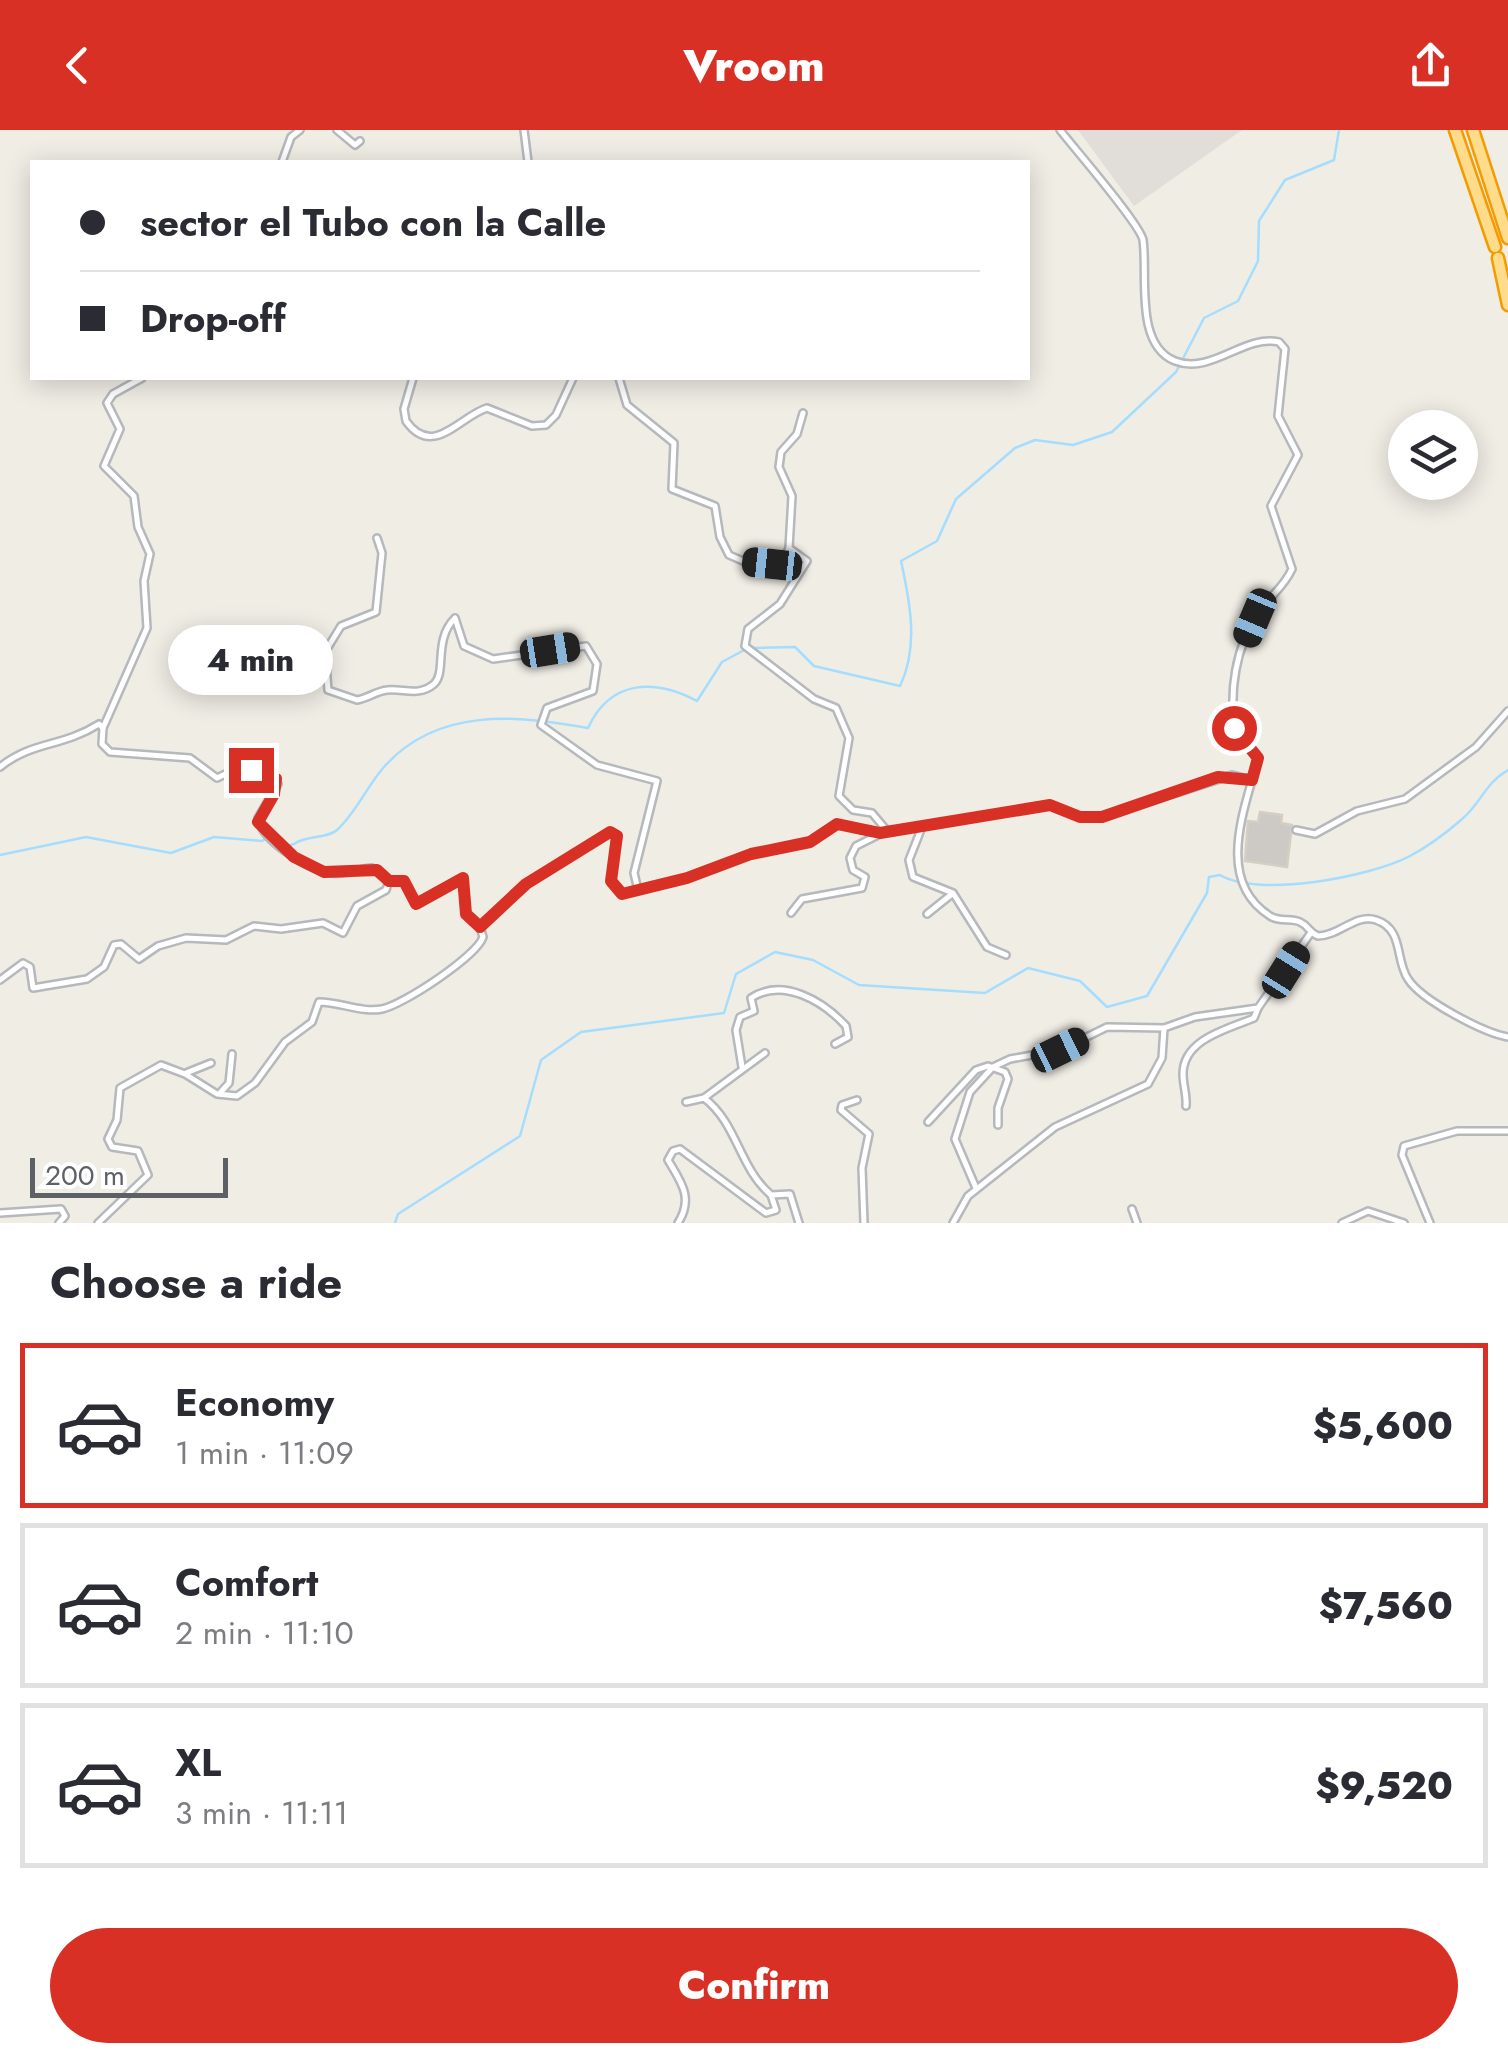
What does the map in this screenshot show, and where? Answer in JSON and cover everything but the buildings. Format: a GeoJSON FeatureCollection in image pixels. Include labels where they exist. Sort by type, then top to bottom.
{"type":"FeatureCollection","features":[{"type":"Feature","properties":{"kind":"highway"},"geometry":{"type":"LineString","coordinates":[[1455,130],[1497,252],[1508,305]]}},
{"type":"Feature","properties":{"kind":"highway"},"geometry":{"type":"LineString","coordinates":[[1473,130],[1508,238]]}},
{"type":"Feature","properties":{"kind":"street"},"geometry":{"type":"LineString","coordinates":[[283,160],[291,137],[300,130]]}},
{"type":"Feature","properties":{"kind":"street"},"geometry":{"type":"LineString","coordinates":[[337,130],[355,145],[360,140]]}},
{"type":"Feature","properties":{"kind":"street"},"geometry":{"type":"LineString","coordinates":[[524,130],[528,160]]}},
{"type":"Feature","properties":{"kind":"street"},"geometry":{"type":"LineString","coordinates":[[1060,130],[1143,237],[1147,310],[1161,352],[1177,362],[1194,364],[1266,341],[1284,344],[1278,416],[1298,456],[1271,506],[1292,569],[1279,592],[1260,609],[1233,675],[1235,733],[1258,758],[1238,836],[1240,876],[1246,893],[1273,919],[1300,922],[1310,933],[1339,932],[1368,918],[1382,922],[1394,934],[1410,982],[1480,1032],[1508,1037]]}},
{"type":"Feature","properties":{"kind":"street"},"geometry":{"type":"LineString","coordinates":[[98,1223],[148,1175],[138,1151],[112,1147],[108,1139],[117,1120],[120,1088],[153,1067],[185,1074],[217,1094],[236,1096],[255,1083],[285,1042],[312,1022],[319,1002],[374,1010],[395,1005],[474,955],[484,938],[480,927],[466,914],[463,878],[416,904],[404,881],[389,881],[372,868],[346,874],[324,872],[294,857],[259,826],[258,818],[278,784],[273,775],[236,769],[217,778],[185,757],[110,752],[102,744],[102,728],[147,628],[143,612],[148,547],[138,527],[134,496],[104,466],[120,429],[107,403],[113,394],[138,380]]}},
{"type":"Feature","properties":{"kind":"street"},"geometry":{"type":"LineString","coordinates":[[412,380],[404,409],[406,421],[421,434],[438,436],[481,408],[532,426],[546,425],[556,416],[572,380]]}},
{"type":"Feature","properties":{"kind":"street"},"geometry":{"type":"LineString","coordinates":[[621,380],[628,405],[674,443],[672,488],[715,506],[720,537],[729,555],[772,564],[782,561],[788,548],[792,496],[779,467],[781,452],[797,434],[803,412]]}},
{"type":"Feature","properties":{"kind":"street"},"geometry":{"type":"LineString","coordinates":[[377,538],[382,553],[376,612],[340,626],[326,652],[328,690],[357,700],[382,690],[416,692],[434,684],[441,669],[440,641],[453,618],[464,646],[493,659],[586,646],[597,664],[593,691],[546,708],[540,725],[596,766],[657,781],[634,873],[638,890]]}},
{"type":"Feature","properties":{"kind":"street"},"geometry":{"type":"LineString","coordinates":[[788,548],[804,555],[804,570],[780,604],[748,629],[746,648],[814,699],[836,708],[850,738],[839,796],[853,810],[872,813],[884,833]]}},
{"type":"Feature","properties":{"kind":"street"},"geometry":{"type":"LineString","coordinates":[[1296,830],[1315,834],[1357,811],[1394,805],[1476,747],[1508,712]]}},
{"type":"Feature","properties":{"kind":"street"},"geometry":{"type":"LineString","coordinates":[[0,766],[32,746],[65,744],[98,724],[102,728]]}},
{"type":"Feature","properties":{"kind":"street"},"geometry":{"type":"LineString","coordinates":[[791,913],[802,899],[862,888],[864,877],[853,870],[850,858],[856,846],[884,833],[1050,805],[1080,817],[1102,817],[1218,777],[1252,780]]}},
{"type":"Feature","properties":{"kind":"street"},"geometry":{"type":"LineString","coordinates":[[480,927],[526,884],[610,832],[617,836],[611,881],[622,894],[751,854],[810,842],[837,824],[884,833]]}},
{"type":"Feature","properties":{"kind":"street"},"geometry":{"type":"LineString","coordinates":[[922,828],[909,860],[910,872],[953,894],[987,947],[1006,955]]}},
{"type":"Feature","properties":{"kind":"street"},"geometry":{"type":"LineString","coordinates":[[0,980],[24,963],[30,968],[29,982],[34,988],[87,979],[104,967],[114,945],[121,944],[139,959],[158,946],[186,938],[226,940],[254,926],[288,929],[323,922],[342,933],[356,906],[386,890],[389,881]]}},
{"type":"Feature","properties":{"kind":"street"},"geometry":{"type":"LineString","coordinates":[[926,914],[953,894]]}},
{"type":"Feature","properties":{"kind":"street"},"geometry":{"type":"LineString","coordinates":[[1186,1106],[1183,1070],[1192,1050],[1206,1038],[1254,1018],[1310,933]]}},
{"type":"Feature","properties":{"kind":"street"},"geometry":{"type":"LineString","coordinates":[[742,1067],[736,1030],[740,1017],[754,1011],[751,998],[758,994],[790,992],[812,999],[846,1026],[848,1037],[835,1044]]}},
{"type":"Feature","properties":{"kind":"street"},"geometry":{"type":"LineString","coordinates":[[928,1122],[976,1070],[1010,1058],[1060,1050],[1107,1027],[1164,1028],[1195,1016],[1258,1008]]}},
{"type":"Feature","properties":{"kind":"street"},"geometry":{"type":"LineString","coordinates":[[953,1223],[976,1189],[1055,1127],[1148,1084],[1162,1058],[1164,1028]]}},
{"type":"Feature","properties":{"kind":"street"},"geometry":{"type":"LineString","coordinates":[[686,1102],[704,1098],[765,1053]]}},
{"type":"Feature","properties":{"kind":"street"},"geometry":{"type":"LineString","coordinates":[[217,1094],[229,1083],[232,1054]]}},
{"type":"Feature","properties":{"kind":"street"},"geometry":{"type":"LineString","coordinates":[[185,1074],[211,1062]]}},
{"type":"Feature","properties":{"kind":"street"},"geometry":{"type":"LineString","coordinates":[[993,1066],[1008,1079],[998,1108],[998,1124]]}},
{"type":"Feature","properties":{"kind":"street"},"geometry":{"type":"LineString","coordinates":[[976,1189],[955,1139],[970,1092],[993,1066]]}},
{"type":"Feature","properties":{"kind":"street"},"geometry":{"type":"LineString","coordinates":[[678,1223],[686,1199],[684,1185],[668,1164],[675,1149],[690,1154],[761,1211],[771,1214],[776,1210],[770,1194],[746,1166],[725,1121],[704,1098]]}},
{"type":"Feature","properties":{"kind":"street"},"geometry":{"type":"LineString","coordinates":[[857,1100],[842,1105],[841,1110],[869,1134],[862,1168],[864,1223]]}},
{"type":"Feature","properties":{"kind":"street"},"geometry":{"type":"LineString","coordinates":[[1430,1223],[1402,1155],[1404,1146],[1458,1131],[1508,1131]]}},
{"type":"Feature","properties":{"kind":"street"},"geometry":{"type":"LineString","coordinates":[[770,1194],[790,1194],[799,1223]]}},
{"type":"Feature","properties":{"kind":"street"},"geometry":{"type":"LineString","coordinates":[[0,1213],[61,1209],[64,1216],[60,1223]]}},
{"type":"Feature","properties":{"kind":"street"},"geometry":{"type":"LineString","coordinates":[[1132,1210],[1137,1223]]}},
{"type":"Feature","properties":{"kind":"street"},"geometry":{"type":"LineString","coordinates":[[1342,1223],[1362,1212],[1379,1212],[1404,1223]]}},
{"type":"Feature","properties":{"kind":"shaded area"},"geometry":{"type":"Polygon","coordinates":[[[1078,130],[1242,130],[1134,206],[1078,130]]]}},
{"type":"Feature","properties":{"kind":"waterway"},"geometry":{"type":"LineString","coordinates":[[754,648],[795,647],[814,666],[900,686],[911,640],[910,608],[901,561],[937,541],[956,499],[1015,448],[1035,440],[1073,445],[1112,432],[1176,372],[1204,318],[1238,301],[1258,261],[1259,221],[1285,180],[1334,160],[1339,130]]}},
{"type":"Feature","properties":{"kind":"waterway"},"geometry":{"type":"LineString","coordinates":[[0,855],[86,837],[171,853],[214,837],[262,841],[273,834],[287,846],[328,835],[350,816],[384,767],[428,734],[479,720],[533,720],[588,728],[608,700],[635,688],[665,689],[697,701],[722,662],[746,649]]}},
{"type":"Feature","properties":{"kind":"waterway"},"geometry":{"type":"LineString","coordinates":[[395,1223],[398,1214],[520,1136],[541,1060],[581,1032],[724,1013],[736,974],[775,952],[813,960],[859,985],[985,993],[1028,968],[1080,981],[1107,1007],[1147,996],[1207,893],[1209,877],[1220,875],[1238,882],[1287,885],[1343,877],[1392,864],[1455,825],[1508,770]]}},
{"type":"Feature","properties":{"kind":"route"},"geometry":{"type":"LineString","coordinates":[[251,770],[262,770],[276,779],[274,794],[258,822],[294,857],[324,872],[346,874],[372,868],[389,881],[404,881],[413,904],[463,878],[466,914],[480,927],[498,906],[526,884],[610,832],[617,836],[611,881],[622,894],[687,878],[751,854],[810,842],[843,823],[880,833],[1050,805],[1080,817],[1102,817],[1218,777],[1232,775],[1252,780],[1257,755],[1234,728]]}}]}
